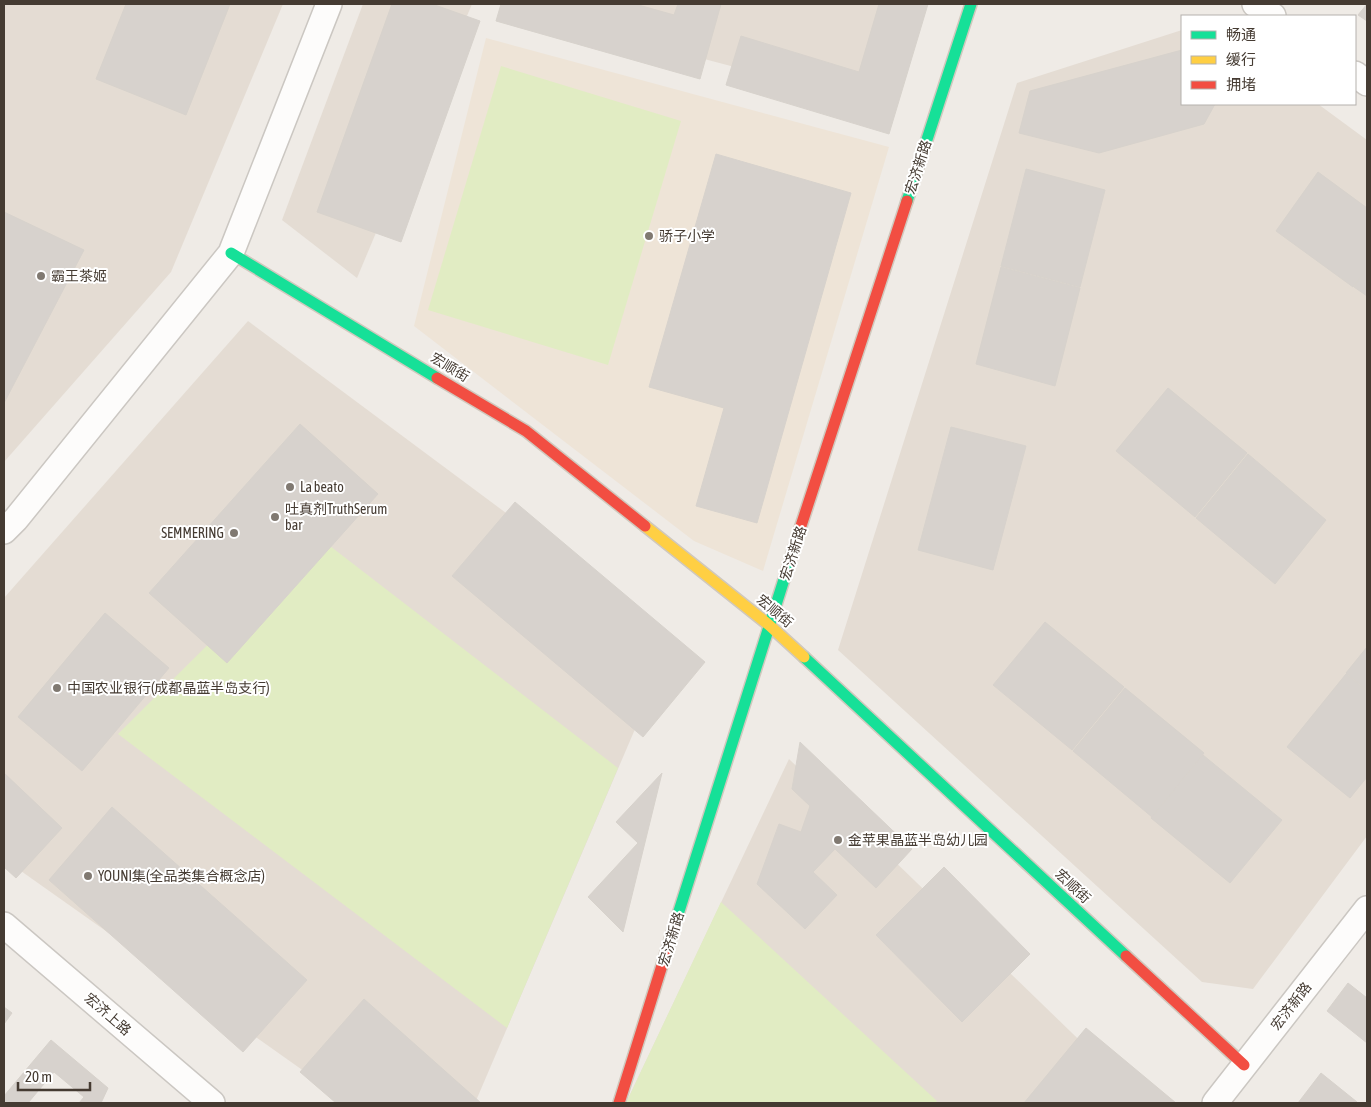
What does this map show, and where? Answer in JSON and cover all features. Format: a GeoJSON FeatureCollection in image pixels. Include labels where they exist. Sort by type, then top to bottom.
{"type":"FeatureCollection","features":[{"type":"Feature","properties":{"kind":"street"},"geometry":{"type":"LineString","coordinates":[[4,531],[16,520],[231,253],[329,4]]}},
{"type":"Feature","properties":{"kind":"street","name":"宏济新路"},"geometry":{"type":"LineString","coordinates":[[620,1103],[769,625],[971,4]]}},
{"type":"Feature","properties":{"kind":"street"},"geometry":{"type":"LineString","coordinates":[[1255,4],[1272,15]]}},
{"type":"Feature","properties":{"kind":"street"},"geometry":{"type":"LineString","coordinates":[[1356,75],[1367,83]]}},
{"type":"Feature","properties":{"kind":"street","name":"宏顺街"},"geometry":{"type":"LineString","coordinates":[[231,253],[526,431],[769,625],[1244,1065]]}},
{"type":"Feature","properties":{"kind":"street","name":"宏济新路"},"geometry":{"type":"LineString","coordinates":[[1214,1103],[1367,909]]}},
{"type":"Feature","properties":{"kind":"street","name":"宏济上路"},"geometry":{"type":"LineString","coordinates":[[4,925],[212,1103]]}},
{"type":"Feature","properties":{"kind":"shaded area"},"geometry":{"type":"Polygon","coordinates":[[[4,4],[283,4],[171,272],[4,462],[4,4]]]}},
{"type":"Feature","properties":{"kind":"shaded area"},"geometry":{"type":"Polygon","coordinates":[[[363,4],[472,4],[357,278],[282,220],[363,4]]]}},
{"type":"Feature","properties":{"kind":"shaded area"},"geometry":{"type":"Polygon","coordinates":[[[496,4],[902,4],[863,101],[496,4]]]}},
{"type":"Feature","properties":{"kind":"shaded area"},"geometry":{"type":"Polygon","coordinates":[[[1181,30],[1181,105],[1319,105],[1367,140],[1367,836],[1253,989],[1202,982],[838,650],[1017,83],[1181,30]]]}},
{"type":"Feature","properties":{"kind":"shaded area","name":"骄子小学"},"geometry":{"type":"Polygon","coordinates":[[[486,38],[889,147],[763,571],[694,541],[414,326],[486,38]]]}},
{"type":"Feature","properties":{"kind":"shaded area"},"geometry":{"type":"Polygon","coordinates":[[[248,321],[674,638],[475,1103],[349,1103],[4,859],[4,598],[248,321]]]}},
{"type":"Feature","properties":{"kind":"shaded area"},"geometry":{"type":"Polygon","coordinates":[[[789,759],[1134,1093],[1124,1103],[626,1103],[789,759]]]}},
{"type":"Feature","properties":{"kind":"green space"},"geometry":{"type":"Polygon","coordinates":[[[501,66],[681,121],[608,365],[428,310],[501,66]]]}},
{"type":"Feature","properties":{"kind":"green space"},"geometry":{"type":"Polygon","coordinates":[[[317,536],[618,768],[507,1028],[118,734],[317,536]]]}},
{"type":"Feature","properties":{"kind":"green space"},"geometry":{"type":"Polygon","coordinates":[[[721,902],[937,1101],[935,1103],[626,1103],[721,902]]]}},
{"type":"Feature","properties":{"kind":"building"},"geometry":{"type":"Polygon","coordinates":[[[126,4],[230,4],[186,115],[96,79],[126,4]]]}},
{"type":"Feature","properties":{"kind":"building"},"geometry":{"type":"Polygon","coordinates":[[[392,4],[432,4],[480,21],[401,242],[317,212],[392,4]]]}},
{"type":"Feature","properties":{"kind":"building"},"geometry":{"type":"Polygon","coordinates":[[[501,4],[635,4],[674,15],[678,4],[721,4],[700,79],[496,21],[501,4]]]}},
{"type":"Feature","properties":{"kind":"building"},"geometry":{"type":"Polygon","coordinates":[[[879,4],[928,4],[889,134],[726,85],[741,36],[859,72],[879,4]]]}},
{"type":"Feature","properties":{"kind":"building"},"geometry":{"type":"Polygon","coordinates":[[[1367,4],[1367,21],[1358,15],[1367,4]]]}},
{"type":"Feature","properties":{"kind":"building"},"geometry":{"type":"Polygon","coordinates":[[[1181,50],[1181,105],[1214,105],[1204,124],[1099,153],[1019,133],[1030,91],[1181,50]]]}},
{"type":"Feature","properties":{"kind":"building"},"geometry":{"type":"Polygon","coordinates":[[[716,154],[851,193],[757,523],[696,506],[724,408],[649,387],[716,154]]]}},
{"type":"Feature","properties":{"kind":"building"},"geometry":{"type":"Polygon","coordinates":[[[1026,169],[1105,190],[1080,287],[1001,266],[1026,169]]]}},
{"type":"Feature","properties":{"kind":"building"},"geometry":{"type":"Polygon","coordinates":[[[1318,172],[1367,208],[1367,268],[1353,287],[1276,231],[1318,172]]]}},
{"type":"Feature","properties":{"kind":"building"},"geometry":{"type":"Polygon","coordinates":[[[4,212],[84,250],[4,403],[4,212]]]}},
{"type":"Feature","properties":{"kind":"building"},"geometry":{"type":"Polygon","coordinates":[[[1001,267],[1080,288],[1055,386],[976,364],[1001,267]]]}},
{"type":"Feature","properties":{"kind":"building"},"geometry":{"type":"Polygon","coordinates":[[[1367,268],[1367,296],[1354,287],[1367,268]]]}},
{"type":"Feature","properties":{"kind":"building"},"geometry":{"type":"Polygon","coordinates":[[[1168,388],[1247,453],[1195,517],[1116,451],[1168,388]]]}},
{"type":"Feature","properties":{"kind":"building"},"geometry":{"type":"Polygon","coordinates":[[[300,424],[378,494],[227,663],[149,593],[300,424]]]}},
{"type":"Feature","properties":{"kind":"building"},"geometry":{"type":"Polygon","coordinates":[[[951,427],[1026,446],[993,570],[918,550],[951,427]]]}},
{"type":"Feature","properties":{"kind":"building"},"geometry":{"type":"Polygon","coordinates":[[[1248,454],[1326,520],[1275,584],[1196,518],[1248,454]]]}},
{"type":"Feature","properties":{"kind":"building"},"geometry":{"type":"Polygon","coordinates":[[[515,502],[705,662],[643,737],[452,576],[515,502]]]}},
{"type":"Feature","properties":{"kind":"building"},"geometry":{"type":"Polygon","coordinates":[[[105,613],[169,668],[82,771],[18,717],[105,613]]]}},
{"type":"Feature","properties":{"kind":"building"},"geometry":{"type":"Polygon","coordinates":[[[1045,622],[1124,687],[1072,750],[993,685],[1045,622]]]}},
{"type":"Feature","properties":{"kind":"building"},"geometry":{"type":"Polygon","coordinates":[[[1367,647],[1367,690],[1346,673],[1367,647]]]}},
{"type":"Feature","properties":{"kind":"building"},"geometry":{"type":"Polygon","coordinates":[[[1346,674],[1367,691],[1367,777],[1350,798],[1287,747],[1346,674]]]}},
{"type":"Feature","properties":{"kind":"building"},"geometry":{"type":"Polygon","coordinates":[[[1125,688],[1204,753],[1152,817],[1073,751],[1125,688]]]}},
{"type":"Feature","properties":{"kind":"building","name":"金苹果晶蓝半岛幼儿园"},"geometry":{"type":"Polygon","coordinates":[[[800,742],[912,849],[876,888],[835,849],[813,872],[837,895],[805,929],[757,884],[779,824],[801,832],[810,806],[792,789],[800,742]]]}},
{"type":"Feature","properties":{"kind":"building"},"geometry":{"type":"Polygon","coordinates":[[[1203,755],[1282,820],[1230,883],[1151,818],[1203,755]]]}},
{"type":"Feature","properties":{"kind":"building"},"geometry":{"type":"Polygon","coordinates":[[[4,773],[62,828],[16,878],[4,867],[4,773]]]}},
{"type":"Feature","properties":{"kind":"building"},"geometry":{"type":"Polygon","coordinates":[[[662,773],[623,932],[588,897],[638,843],[616,822],[662,773]]]}},
{"type":"Feature","properties":{"kind":"building"},"geometry":{"type":"Polygon","coordinates":[[[112,807],[307,980],[243,1052],[49,880],[112,807]]]}},
{"type":"Feature","properties":{"kind":"building"},"geometry":{"type":"Polygon","coordinates":[[[944,867],[1030,954],[962,1022],[876,935],[944,867]]]}},
{"type":"Feature","properties":{"kind":"building"},"geometry":{"type":"Polygon","coordinates":[[[1348,983],[1367,998],[1367,1043],[1327,1011],[1348,983]]]}},
{"type":"Feature","properties":{"kind":"building"},"geometry":{"type":"Polygon","coordinates":[[[364,999],[481,1103],[336,1103],[300,1072],[364,999]]]}},
{"type":"Feature","properties":{"kind":"building"},"geometry":{"type":"Polygon","coordinates":[[[4,1007],[12,1013],[4,1024],[4,1007]]]}},
{"type":"Feature","properties":{"kind":"building"},"geometry":{"type":"Polygon","coordinates":[[[1086,1028],[1176,1103],[1024,1103],[1086,1028]]]}},
{"type":"Feature","properties":{"kind":"building"},"geometry":{"type":"Polygon","coordinates":[[[51,1040],[108,1088],[101,1103],[79,1103],[84,1097],[54,1072],[28,1103],[4,1103],[4,1096],[51,1040]]]}},
{"type":"Feature","properties":{"kind":"building"},"geometry":{"type":"Polygon","coordinates":[[[1321,1073],[1357,1102],[1298,1103],[1321,1073]]]}},
{"type":"Feature","properties":{"kind":"traffic: fast"},"geometry":{"type":"LineString","coordinates":[[907,201],[971,4]]}},
{"type":"Feature","properties":{"kind":"traffic: fast"},"geometry":{"type":"LineString","coordinates":[[231,253],[437,378]]}},
{"type":"Feature","properties":{"kind":"traffic: fast"},"geometry":{"type":"LineString","coordinates":[[674,927],[799,532]]}},
{"type":"Feature","properties":{"kind":"traffic: fast"},"geometry":{"type":"LineString","coordinates":[[804,657],[1126,956]]}},
{"type":"Feature","properties":{"kind":"traffic: slow"},"geometry":{"type":"LineString","coordinates":[[645,526],[769,625],[804,657]]}},
{"type":"Feature","properties":{"kind":"traffic: jam"},"geometry":{"type":"LineString","coordinates":[[799,532],[907,201]]}},
{"type":"Feature","properties":{"kind":"traffic: jam"},"geometry":{"type":"LineString","coordinates":[[437,378],[526,431],[645,526]]}},
{"type":"Feature","properties":{"kind":"traffic: jam"},"geometry":{"type":"LineString","coordinates":[[619,1103],[674,927]]}},
{"type":"Feature","properties":{"kind":"traffic: jam"},"geometry":{"type":"LineString","coordinates":[[1126,956],[1244,1065]]}},
{"type":"Feature","properties":{"kind":"place","name":"骄子小学"},"geometry":{"type":"Point","coordinates":[649,236]}},
{"type":"Feature","properties":{"kind":"place","name":"霸王茶姬"},"geometry":{"type":"Point","coordinates":[41,276]}},
{"type":"Feature","properties":{"kind":"place","name":"La beato"},"geometry":{"type":"Point","coordinates":[290,487]}},
{"type":"Feature","properties":{"kind":"place","name":"吐真剂TruthSerum bar"},"geometry":{"type":"Point","coordinates":[275,517]}},
{"type":"Feature","properties":{"kind":"place","name":"SEMMERING"},"geometry":{"type":"Point","coordinates":[234,533]}},
{"type":"Feature","properties":{"kind":"place","name":"中国农业银行(成都晶蓝半岛支行)"},"geometry":{"type":"Point","coordinates":[57,688]}},
{"type":"Feature","properties":{"kind":"place","name":"金苹果晶蓝半岛幼儿园"},"geometry":{"type":"Point","coordinates":[838,840]}},
{"type":"Feature","properties":{"kind":"place","name":"YOUNI集(全品类集合概念店)"},"geometry":{"type":"Point","coordinates":[88,876]}}]}
